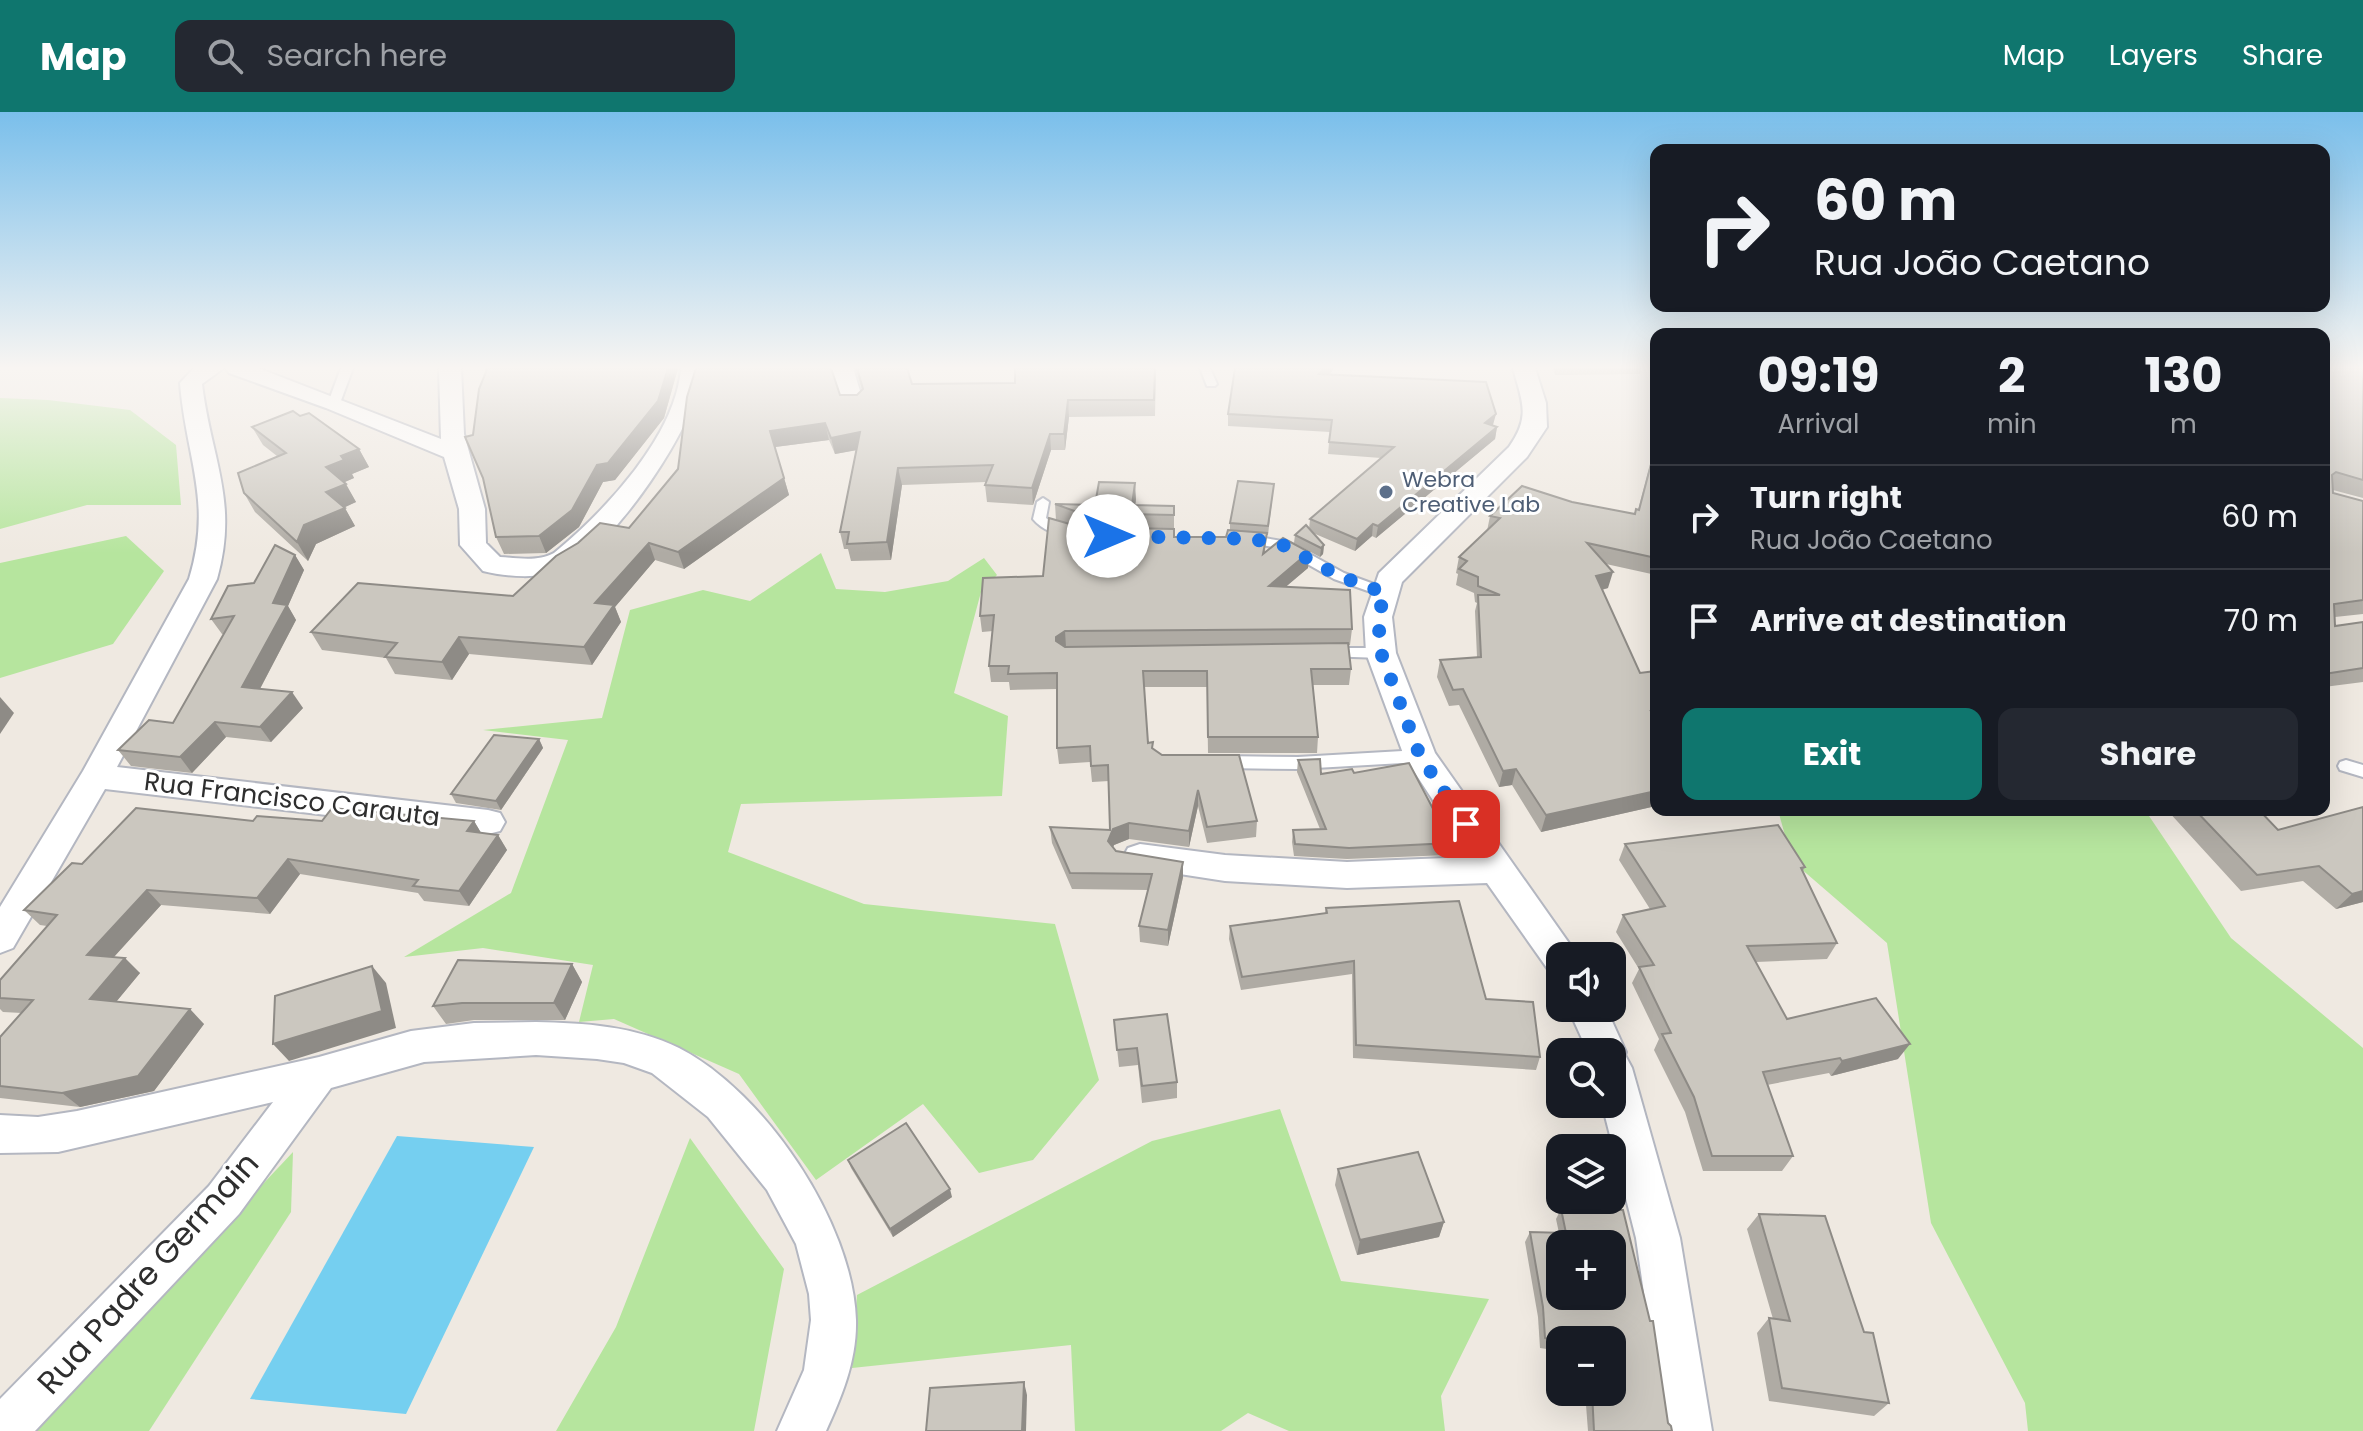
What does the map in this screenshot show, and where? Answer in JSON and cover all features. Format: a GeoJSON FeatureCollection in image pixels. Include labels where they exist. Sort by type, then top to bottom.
{"type":"FeatureCollection","features":[{"type":"Feature","properties":{"kind":"street"},"geometry":{"type":"LineString","coordinates":[[0,938],[12,900],[96,776],[190,609],[213,552],[215,502],[200,430]]}},
{"type":"Feature","properties":{"kind":"street"},"geometry":{"type":"LineString","coordinates":[[398,430],[455,453]]}},
{"type":"Feature","properties":{"kind":"street"},"geometry":{"type":"LineString","coordinates":[[454,430],[455,453],[472,499],[475,526],[473,545],[493,565],[555,564],[576,551],[657,456],[669,430]]}},
{"type":"Feature","properties":{"kind":"street"},"geometry":{"type":"LineString","coordinates":[[1533,430],[1518,452],[1389,579],[1378,617],[1381,653],[1420,756],[1549,942]]}},
{"type":"Feature","properties":{"kind":"street","name":"Rua Francisco Carauta"},"geometry":{"type":"LineString","coordinates":[[96,776],[488,822]]}},
{"type":"Feature","properties":{"kind":"street"},"geometry":{"type":"LineString","coordinates":[[1129,855],[1225,868],[1347,875],[1496,869]]}},
{"type":"Feature","properties":{"kind":"street"},"geometry":{"type":"LineString","coordinates":[[0,1134],[24,1138],[68,1130],[318,1074],[424,1045],[510,1039],[589,1041],[646,1052],[687,1076],[720,1101],[760,1144],[789,1187],[816,1240],[835,1306],[828,1369],[801,1431]]}},
{"type":"Feature","properties":{"kind":"street","name":"Rua Padre Germain"},"geometry":{"type":"LineString","coordinates":[[2,1431],[224,1200],[318,1074]]}},
{"type":"Feature","properties":{"kind":"street"},"geometry":{"type":"LineString","coordinates":[[1626,1118],[1658,1238],[1688,1431]]}},
{"type":"Feature","properties":{"kind":"lane"},"geometry":{"type":"LineString","coordinates":[[1043,502],[1039,519],[1048,526],[1081,536]]}},
{"type":"Feature","properties":{"kind":"lane"},"geometry":{"type":"LineString","coordinates":[[1238,539],[1283,545],[1339,576],[1385,593]]}},
{"type":"Feature","properties":{"kind":"lane"},"geometry":{"type":"LineString","coordinates":[[1318,653],[1381,653]]}},
{"type":"Feature","properties":{"kind":"lane"},"geometry":{"type":"LineString","coordinates":[[1208,762],[1298,763],[1420,756]]}},
{"type":"Feature","properties":{"kind":"lane"},"geometry":{"type":"LineString","coordinates":[[2346,766],[2363,771]]}},
{"type":"Feature","properties":{"kind":"green space"},"geometry":{"type":"Polygon","coordinates":[[[0,430],[156,430],[176,445],[181,505],[87,505],[0,529],[0,430]]]}},
{"type":"Feature","properties":{"kind":"green space"},"geometry":{"type":"Polygon","coordinates":[[[126,536],[164,571],[113,644],[0,678],[0,563],[126,536]]]}},
{"type":"Feature","properties":{"kind":"green space"},"geometry":{"type":"Polygon","coordinates":[[[821,553],[836,589],[885,592],[948,581],[984,558],[997,575],[981,592],[954,693],[1008,716],[1002,796],[741,804],[728,852],[864,904],[1055,924],[1099,1080],[1033,1160],[979,1173],[923,1104],[816,1180],[739,1074],[614,1019],[579,1022],[593,965],[483,948],[404,957],[511,893],[568,740],[483,730],[602,718],[630,610],[703,590],[750,601],[821,553]]]}},
{"type":"Feature","properties":{"kind":"green space"},"geometry":{"type":"Polygon","coordinates":[[[1780,816],[2149,816],[2231,938],[2363,1048],[2363,1431],[2028,1431],[2025,1403],[1931,1223],[1887,943],[1792,861],[1780,816]]]}},
{"type":"Feature","properties":{"kind":"green space"},"geometry":{"type":"Polygon","coordinates":[[[1280,1109],[1341,1281],[1489,1299],[1441,1396],[1445,1431],[1289,1431],[1248,1413],[1221,1431],[1075,1431],[1071,1345],[852,1368],[857,1295],[1152,1141],[1280,1109]]]}},
{"type":"Feature","properties":{"kind":"green space"},"geometry":{"type":"Polygon","coordinates":[[[690,1138],[784,1269],[754,1431],[556,1431],[616,1327],[690,1138]]]}},
{"type":"Feature","properties":{"kind":"green space"},"geometry":{"type":"Polygon","coordinates":[[[293,1152],[291,1212],[149,1431],[31,1431],[293,1152]]]}},
{"type":"Feature","properties":{"kind":"water"},"geometry":{"type":"Polygon","coordinates":[[[397,1136],[534,1147],[406,1414],[250,1399],[397,1136]]]}},
{"type":"Feature","properties":{"kind":"building"},"geometry":{"type":"Polygon","coordinates":[[[255,430],[332,430],[359,449],[341,456],[344,460],[326,467],[346,484],[326,492],[345,508],[304,525],[297,542],[244,493],[238,473],[286,453],[255,430]]]}},
{"type":"Feature","properties":{"kind":"building"},"geometry":{"type":"Polygon","coordinates":[[[474,430],[635,430],[608,463],[597,465],[572,510],[539,536],[496,537],[483,478],[465,437],[473,435],[474,430]]]}},
{"type":"Feature","properties":{"kind":"building"},"geometry":{"type":"Polygon","coordinates":[[[683,430],[780,430],[770,431],[784,478],[678,552],[649,543],[595,603],[614,605],[584,647],[459,637],[442,662],[385,657],[397,643],[311,632],[358,583],[513,596],[556,556],[578,543],[600,523],[629,528],[678,469],[683,430]]]}},
{"type":"Feature","properties":{"kind":"building"},"geometry":{"type":"Polygon","coordinates":[[[828,430],[1065,430],[1064,434],[1050,434],[1032,488],[985,485],[993,465],[898,468],[887,542],[847,544],[849,532],[840,532],[860,432],[831,438],[828,430]]]}},
{"type":"Feature","properties":{"kind":"building"},"geometry":{"type":"Polygon","coordinates":[[[1331,430],[1494,430],[1378,526],[1373,524],[1357,539],[1310,519],[1394,447],[1329,442],[1331,430]]]}},
{"type":"Feature","properties":{"kind":"building"},"geometry":{"type":"Polygon","coordinates":[[[2330,430],[2363,430],[2363,480],[2336,472],[2332,475],[2333,493],[2363,501],[2363,600],[2334,604],[2335,626],[2363,622],[2363,668],[2330,673],[2330,430]]]}},
{"type":"Feature","properties":{"kind":"building"},"geometry":{"type":"Polygon","coordinates":[[[1650,468],[1650,557],[1587,543],[1613,572],[1596,576],[1640,673],[1650,672],[1650,792],[1546,815],[1516,769],[1503,771],[1463,689],[1453,690],[1440,660],[1481,657],[1478,595],[1500,595],[1478,586],[1478,577],[1459,569],[1467,561],[1459,557],[1500,518],[1490,516],[1522,486],[1572,502],[1635,514],[1636,509],[1639,510],[1650,468]]]}},
{"type":"Feature","properties":{"kind":"building"},"geometry":{"type":"Polygon","coordinates":[[[1238,481],[1274,484],[1268,526],[1230,523],[1238,481]]]}},
{"type":"Feature","properties":{"kind":"building"},"geometry":{"type":"Polygon","coordinates":[[[1099,482],[1135,483],[1132,505],[1174,506],[1174,515],[1080,513],[1055,504],[1095,505],[1099,482]]]}},
{"type":"Feature","properties":{"kind":"building"},"geometry":{"type":"Polygon","coordinates":[[[1049,518],[1080,527],[1174,529],[1174,537],[1226,537],[1228,530],[1267,533],[1263,554],[1283,538],[1309,552],[1269,586],[1350,590],[1352,629],[1065,631],[1056,637],[1056,641],[1065,647],[1348,643],[1351,669],[1311,669],[1318,737],[1208,737],[1207,671],[1143,671],[1148,743],[1153,742],[1152,748],[1162,755],[1239,755],[1257,821],[1207,827],[1198,790],[1189,831],[1129,823],[1113,829],[1108,841],[1116,851],[1183,862],[1168,930],[1139,926],[1152,874],[1070,873],[1050,827],[1110,830],[1108,765],[1091,766],[1090,746],[1057,748],[1057,673],[1008,674],[1009,666],[989,666],[994,615],[980,616],[983,578],[1043,576],[1049,518]]]}},
{"type":"Feature","properties":{"kind":"building"},"geometry":{"type":"Polygon","coordinates":[[[1306,525],[1324,545],[1321,548],[1295,535],[1306,525]]]}},
{"type":"Feature","properties":{"kind":"building"},"geometry":{"type":"Polygon","coordinates":[[[275,545],[295,555],[273,603],[287,605],[242,687],[292,692],[260,727],[215,722],[180,757],[118,750],[149,720],[173,723],[234,616],[211,619],[228,586],[254,583],[275,545]]]}},
{"type":"Feature","properties":{"kind":"building"},"geometry":{"type":"Polygon","coordinates":[[[494,735],[539,739],[496,801],[451,794],[494,735]]]}},
{"type":"Feature","properties":{"kind":"building"},"geometry":{"type":"Polygon","coordinates":[[[1320,759],[1321,774],[1352,769],[1354,773],[1409,763],[1451,843],[1349,848],[1295,844],[1293,830],[1326,829],[1298,760],[1320,759]]]}},
{"type":"Feature","properties":{"kind":"building"},"geometry":{"type":"Polygon","coordinates":[[[2363,807],[2363,891],[2352,894],[2319,866],[2257,875],[2201,816],[2265,816],[2278,830],[2363,807]]]}},
{"type":"Feature","properties":{"kind":"building"},"geometry":{"type":"Polygon","coordinates":[[[136,808],[253,821],[257,816],[322,821],[332,808],[474,821],[467,831],[498,835],[459,891],[413,886],[418,880],[288,859],[257,898],[147,890],[87,955],[125,958],[90,999],[190,1009],[138,1076],[62,1093],[0,1086],[0,1037],[33,1000],[0,998],[0,980],[57,915],[24,910],[72,863],[82,864],[136,808]]]}},
{"type":"Feature","properties":{"kind":"building"},"geometry":{"type":"Polygon","coordinates":[[[1778,825],[1805,867],[1801,868],[1837,943],[1747,946],[1787,1019],[1876,998],[1910,1044],[1842,1061],[1840,1058],[1763,1072],[1793,1156],[1712,1156],[1694,1097],[1662,1034],[1671,1033],[1639,967],[1654,965],[1623,915],[1665,906],[1625,844],[1778,825]]]}},
{"type":"Feature","properties":{"kind":"building"},"geometry":{"type":"Polygon","coordinates":[[[1459,901],[1486,999],[1533,1002],[1540,1057],[1356,1045],[1354,961],[1242,977],[1230,926],[1327,913],[1326,908],[1459,901]]]}},
{"type":"Feature","properties":{"kind":"building"},"geometry":{"type":"Polygon","coordinates":[[[458,960],[572,964],[554,1003],[433,1006],[458,960]]]}},
{"type":"Feature","properties":{"kind":"building"},"geometry":{"type":"Polygon","coordinates":[[[372,966],[382,1011],[273,1044],[275,996],[372,966]]]}},
{"type":"Feature","properties":{"kind":"building"},"geometry":{"type":"Polygon","coordinates":[[[1167,1014],[1177,1082],[1142,1086],[1137,1048],[1117,1050],[1114,1020],[1167,1014]]]}},
{"type":"Feature","properties":{"kind":"building"},"geometry":{"type":"Polygon","coordinates":[[[906,1123],[950,1189],[890,1229],[848,1160],[906,1123]]]}},
{"type":"Feature","properties":{"kind":"building"},"geometry":{"type":"Polygon","coordinates":[[[1418,1152],[1444,1222],[1360,1240],[1338,1169],[1418,1152]]]}},
{"type":"Feature","properties":{"kind":"building"},"geometry":{"type":"Polygon","coordinates":[[[1562,1214],[1624,1214],[1650,1321],[1653,1321],[1668,1423],[1672,1431],[1594,1431],[1593,1406],[1626,1406],[1626,1326],[1546,1326],[1545,1338],[1530,1232],[1546,1232],[1546,1310],[1626,1310],[1626,1230],[1565,1230],[1562,1214]]]}},
{"type":"Feature","properties":{"kind":"building"},"geometry":{"type":"Polygon","coordinates":[[[1759,1214],[1825,1216],[1864,1332],[1873,1333],[1889,1403],[1782,1388],[1769,1318],[1790,1321],[1759,1214]]]}},
{"type":"Feature","properties":{"kind":"building"},"geometry":{"type":"Polygon","coordinates":[[[1024,1382],[1022,1431],[926,1431],[930,1388],[1024,1382]]]}},
{"type":"Feature","properties":{"kind":"place","name":"Webra Creative Lab"},"geometry":{"type":"Point","coordinates":[1386,492]}},
{"type":"Feature","properties":{"kind":"route"},"geometry":{"type":"LineString","coordinates":[[1108,536],[1252,539],[1283,545],[1339,576],[1385,593],[1378,617],[1381,653],[1420,756],[1466,824]]}}]}
